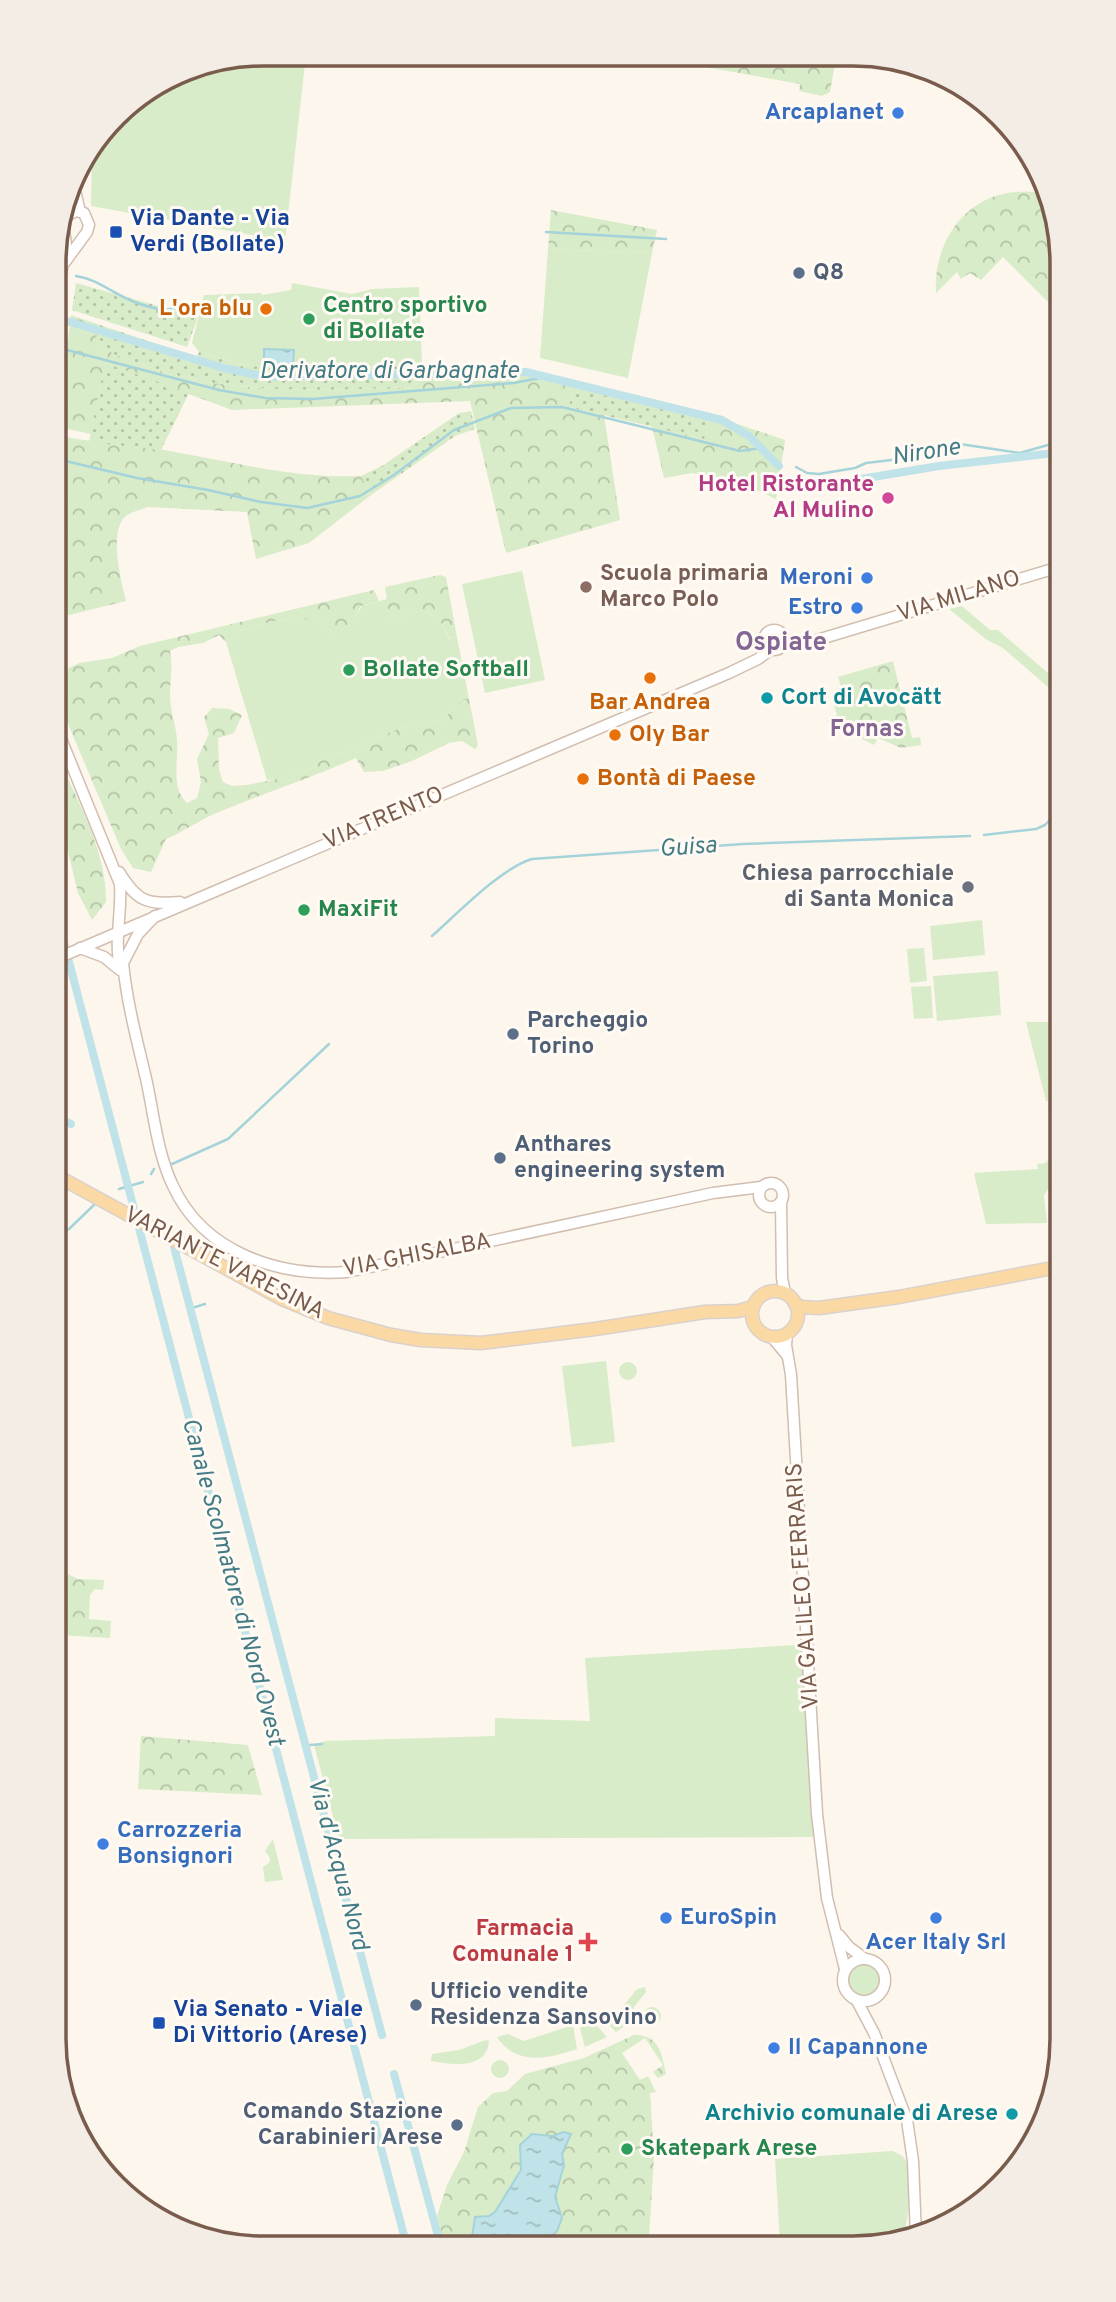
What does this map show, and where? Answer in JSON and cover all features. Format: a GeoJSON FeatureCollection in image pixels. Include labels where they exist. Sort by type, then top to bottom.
{"type":"FeatureCollection","features":[{"type":"Feature","properties":{"kind":"main road","name":"VARIANTE VARESINA"},"geometry":{"type":"LineString","coordinates":[[67,1181],[282,1299],[328,1318],[421,1340],[481,1343],[705,1312],[729,1312],[753,1307],[762,1295],[771,1292]]}},
{"type":"Feature","properties":{"kind":"main road"},"geometry":{"type":"LineString","coordinates":[[771,1292],[785,1293],[802,1307],[819,1308],[899,1297],[1049,1269]]}},
{"type":"Feature","properties":{"kind":"main road"},"geometry":{"type":"LineString","coordinates":[[796,1304],[797,1322]]}},
{"type":"Feature","properties":{"kind":"main road"},"geometry":{"type":"LineString","coordinates":[[753,1307],[753,1322]]}},
{"type":"Feature","properties":{"kind":"main road"},"geometry":{"type":"LineString","coordinates":[[772,1337],[787,1334],[797,1322],[819,1308]]}},
{"type":"Feature","properties":{"kind":"main road","name":"VARIANTE VARESINA"},"geometry":{"type":"LineString","coordinates":[[729,1312],[753,1322],[762,1334],[772,1337]]}},
{"type":"Feature","properties":{"kind":"street"},"geometry":{"type":"LineString","coordinates":[[67,259],[88,232],[89,222],[80,212],[77,199]]}},
{"type":"Feature","properties":{"kind":"street"},"geometry":{"type":"LineString","coordinates":[[73,212],[80,212]]}},
{"type":"Feature","properties":{"kind":"street"},"geometry":{"type":"LineString","coordinates":[[69,235],[73,238],[82,237]]}},
{"type":"Feature","properties":{"kind":"street","name":"VIA MILANO"},"geometry":{"type":"LineString","coordinates":[[785,640],[862,626],[1050,570]]}},
{"type":"Feature","properties":{"kind":"street"},"geometry":{"type":"LineString","coordinates":[[769,631],[780,631],[785,640],[779,650],[767,647],[764,637],[769,631]]}},
{"type":"Feature","properties":{"kind":"street","name":"VIA TRENTO"},"geometry":{"type":"LineString","coordinates":[[67,954],[758,659],[767,647]]}},
{"type":"Feature","properties":{"kind":"street"},"geometry":{"type":"LineString","coordinates":[[67,753],[120,884],[122,930]]}},
{"type":"Feature","properties":{"kind":"street"},"geometry":{"type":"LineString","coordinates":[[109,854],[134,893],[147,902],[162,904],[191,901]]}},
{"type":"Feature","properties":{"kind":"street"},"geometry":{"type":"LineString","coordinates":[[96,941],[115,917],[116,881],[109,854]]}},
{"type":"Feature","properties":{"kind":"street"},"geometry":{"type":"LineString","coordinates":[[122,876],[127,898],[122,930]]}},
{"type":"Feature","properties":{"kind":"street"},"geometry":{"type":"LineString","coordinates":[[80,948],[104,957],[123,972],[131,944],[155,916]]}},
{"type":"Feature","properties":{"kind":"street","name":"VIA GHISALBA"},"geometry":{"type":"LineString","coordinates":[[122,930],[123,972],[159,1143],[173,1186],[187,1210],[208,1231],[237,1252],[266,1265],[301,1273],[347,1272],[701,1196],[761,1186]]}},
{"type":"Feature","properties":{"kind":"street"},"geometry":{"type":"LineString","coordinates":[[782,1240],[772,1213],[763,1203],[759,1191],[761,1186],[770,1182],[778,1184],[782,1191],[780,1202],[782,1240],[782,1275],[785,1293]]}},
{"type":"Feature","properties":{"kind":"street","name":"VIA GHISALBA"},"geometry":{"type":"LineString","coordinates":[[732,1191],[750,1194],[763,1203]]}},
{"type":"Feature","properties":{"kind":"street"},"geometry":{"type":"LineString","coordinates":[[763,1203],[774,1206],[780,1202]]}},
{"type":"Feature","properties":{"kind":"street"},"geometry":{"type":"LineString","coordinates":[[771,1292],[782,1275]]}},
{"type":"Feature","properties":{"kind":"street","name":"VIA GALILEO FERRARIS"},"geometry":{"type":"LineString","coordinates":[[787,1334],[817,1814],[827,1898],[845,1969]]}},
{"type":"Feature","properties":{"kind":"street"},"geometry":{"type":"LineString","coordinates":[[772,1337],[788,1358]]}},
{"type":"Feature","properties":{"kind":"street"},"geometry":{"type":"LineString","coordinates":[[835,1929],[849,1947],[881,1967],[885,1978],[883,1989],[875,1998],[857,2001]]}},
{"type":"Feature","properties":{"kind":"street"},"geometry":{"type":"LineString","coordinates":[[865,1959],[854,1961],[845,1969],[842,1978],[845,1991],[857,2001],[874,2033],[910,2134],[916,2225]]}},
{"type":"Feature","properties":{"kind":"street"},"geometry":{"type":"LineString","coordinates":[[874,2033],[875,1998]]}},
{"type":"Feature","properties":{"kind":"street"},"geometry":{"type":"LineString","coordinates":[[912,2226],[915,2213]]}},
{"type":"Feature","properties":{"kind":"green space"},"geometry":{"type":"Polygon","coordinates":[[[305,67],[285,241],[91,206],[93,165],[115,133],[143,107],[188,81],[225,70],[305,67]]]}},
{"type":"Feature","properties":{"kind":"green space"},"geometry":{"type":"Polygon","coordinates":[[[705,67],[834,67],[830,92],[822,96],[799,91],[800,84],[705,67]]]}},
{"type":"Feature","properties":{"kind":"green space"},"geometry":{"type":"Polygon","coordinates":[[[1035,192],[1043,212],[1048,237],[1050,304],[1003,257],[981,280],[970,273],[961,279],[957,272],[936,293],[936,277],[944,245],[961,218],[987,199],[1007,193],[1035,192]]]}},
{"type":"Feature","properties":{"kind":"green space"},"geometry":{"type":"Polygon","coordinates":[[[551,210],[657,230],[652,253],[548,249],[551,210]]]}},
{"type":"Feature","properties":{"kind":"green space"},"geometry":{"type":"Polygon","coordinates":[[[548,249],[652,253],[628,378],[540,358],[548,249]]]}},
{"type":"Feature","properties":{"kind":"green space"},"geometry":{"type":"Polygon","coordinates":[[[76,283],[198,317],[187,347],[72,310],[76,283]]]}},
{"type":"Feature","properties":{"kind":"green space","name":"Centro sportivo di Bollate"},"geometry":{"type":"Polygon","coordinates":[[[292,283],[352,294],[372,289],[419,287],[422,365],[270,368],[244,365],[199,352],[192,343],[204,295],[262,295],[291,290],[292,283]]]}},
{"type":"Feature","properties":{"kind":"green space"},"geometry":{"type":"Polygon","coordinates":[[[71,315],[100,325],[95,344],[133,362],[211,382],[291,389],[415,387],[413,366],[430,373],[526,370],[574,382],[569,407],[604,415],[620,520],[506,553],[470,401],[232,410],[105,363],[91,434],[67,429],[67,349],[71,315]]]}},
{"type":"Feature","properties":{"kind":"green space"},"geometry":{"type":"Polygon","coordinates":[[[100,325],[197,357],[199,352],[244,365],[270,368],[413,366],[415,387],[292,389],[211,382],[133,362],[94,344],[100,325]]]}},
{"type":"Feature","properties":{"kind":"green space"},"geometry":{"type":"Polygon","coordinates":[[[105,363],[189,393],[161,450],[89,442],[105,363]]]}},
{"type":"Feature","properties":{"kind":"green space"},"geometry":{"type":"Polygon","coordinates":[[[574,382],[711,415],[704,439],[569,407],[574,382]]]}},
{"type":"Feature","properties":{"kind":"green space"},"geometry":{"type":"Polygon","coordinates":[[[471,411],[475,429],[455,436],[371,495],[361,476],[382,466],[459,413],[471,411]]]}},
{"type":"Feature","properties":{"kind":"green space"},"geometry":{"type":"Polygon","coordinates":[[[711,415],[785,440],[776,499],[737,481],[692,473],[664,478],[652,426],[704,438],[711,415]]]}},
{"type":"Feature","properties":{"kind":"green space"},"geometry":{"type":"Polygon","coordinates":[[[67,437],[164,450],[286,472],[361,476],[371,495],[309,543],[256,559],[247,512],[148,507],[128,515],[119,527],[117,537],[126,601],[67,616],[67,437]]]}},
{"type":"Feature","properties":{"kind":"green space"},"geometry":{"type":"Polygon","coordinates":[[[522,571],[545,680],[485,693],[462,584],[522,571]]]}},
{"type":"Feature","properties":{"kind":"green space"},"geometry":{"type":"Polygon","coordinates":[[[440,575],[446,577],[457,637],[450,639],[439,619],[422,610],[390,621],[385,587],[440,575]]]}},
{"type":"Feature","properties":{"kind":"green space"},"geometry":{"type":"Polygon","coordinates":[[[374,590],[379,601],[361,606],[349,632],[334,633],[315,619],[273,621],[240,630],[226,642],[219,635],[203,643],[170,651],[170,701],[177,739],[176,773],[179,789],[187,803],[197,798],[201,782],[197,759],[209,734],[204,717],[212,708],[229,709],[242,715],[234,733],[218,738],[219,770],[223,782],[232,786],[302,774],[323,758],[345,752],[403,727],[442,721],[463,699],[469,699],[478,745],[475,749],[462,741],[449,743],[412,761],[383,771],[364,772],[356,758],[208,817],[166,839],[151,872],[133,868],[121,849],[67,722],[67,669],[79,663],[112,658],[140,646],[374,590]]]}},
{"type":"Feature","properties":{"kind":"green space","name":"Bollate Softball"},"geometry":{"type":"Polygon","coordinates":[[[387,599],[390,621],[422,610],[439,619],[449,639],[457,637],[469,699],[463,700],[442,721],[403,727],[345,752],[323,758],[302,774],[267,780],[226,642],[240,630],[273,621],[315,619],[334,633],[354,618],[362,606],[387,599]]]}},
{"type":"Feature","properties":{"kind":"green space"},"geometry":{"type":"Polygon","coordinates":[[[962,606],[990,630],[998,630],[1050,675],[1050,689],[1003,648],[987,640],[949,609],[962,606]]]}},
{"type":"Feature","properties":{"kind":"green space"},"geometry":{"type":"Polygon","coordinates":[[[893,661],[912,738],[920,737],[921,745],[901,748],[878,738],[874,745],[827,721],[837,715],[831,696],[843,692],[838,677],[893,661]]]}},
{"type":"Feature","properties":{"kind":"green space"},"geometry":{"type":"Polygon","coordinates":[[[67,776],[90,827],[102,864],[106,902],[92,920],[78,893],[67,847],[67,776]]]}},
{"type":"Feature","properties":{"kind":"green space"},"geometry":{"type":"Polygon","coordinates":[[[982,920],[985,955],[933,960],[930,926],[982,920]]]}},
{"type":"Feature","properties":{"kind":"green space"},"geometry":{"type":"Polygon","coordinates":[[[924,948],[927,981],[910,983],[907,949],[924,948]]]}},
{"type":"Feature","properties":{"kind":"green space"},"geometry":{"type":"Polygon","coordinates":[[[998,971],[1001,1015],[937,1021],[933,976],[998,971]]]}},
{"type":"Feature","properties":{"kind":"green space"},"geometry":{"type":"Polygon","coordinates":[[[931,986],[933,1018],[914,1019],[911,987],[931,986]]]}},
{"type":"Feature","properties":{"kind":"green space"},"geometry":{"type":"Polygon","coordinates":[[[1026,1022],[1050,1022],[1050,1101],[1046,1101],[1026,1022]]]}},
{"type":"Feature","properties":{"kind":"green space"},"geometry":{"type":"Polygon","coordinates":[[[1049,1159],[1049,1187],[1044,1195],[1047,1223],[986,1224],[974,1173],[1038,1169],[1037,1164],[1045,1163],[1049,1159]]]}},
{"type":"Feature","properties":{"kind":"green space"},"geometry":{"type":"Polygon","coordinates":[[[606,1361],[615,1442],[572,1447],[562,1366],[606,1361]]]}},
{"type":"Feature","properties":{"kind":"green space"},"geometry":{"type":"Polygon","coordinates":[[[628,1362],[634,1365],[637,1371],[634,1377],[628,1380],[622,1377],[619,1371],[622,1365],[628,1362]]]}},
{"type":"Feature","properties":{"kind":"green space"},"geometry":{"type":"Polygon","coordinates":[[[67,1574],[78,1579],[104,1580],[103,1590],[95,1589],[90,1595],[89,1619],[111,1621],[110,1638],[67,1635],[67,1574]]]}},
{"type":"Feature","properties":{"kind":"green space"},"geometry":{"type":"Polygon","coordinates":[[[796,1645],[805,1647],[818,1837],[339,1839],[314,1745],[325,1741],[495,1736],[495,1718],[590,1721],[585,1658],[796,1645]]]}},
{"type":"Feature","properties":{"kind":"green space"},"geometry":{"type":"Polygon","coordinates":[[[141,1736],[248,1745],[262,1795],[138,1789],[141,1736]]]}},
{"type":"Feature","properties":{"kind":"green space"},"geometry":{"type":"Polygon","coordinates":[[[273,1839],[283,1880],[265,1882],[263,1867],[269,1863],[270,1858],[265,1851],[273,1839]]]}},
{"type":"Feature","properties":{"kind":"green space"},"geometry":{"type":"Polygon","coordinates":[[[863,1963],[875,1968],[880,1980],[875,1992],[863,1997],[851,1992],[846,1980],[851,1968],[863,1963]]]}},
{"type":"Feature","properties":{"kind":"green space"},"geometry":{"type":"Polygon","coordinates":[[[645,1987],[646,1992],[634,2007],[629,2023],[616,2032],[603,2018],[615,2016],[637,1989],[645,1987]]]}},
{"type":"Feature","properties":{"kind":"green space"},"geometry":{"type":"Polygon","coordinates":[[[652,2007],[658,2010],[661,2016],[658,2022],[652,2025],[646,2022],[643,2016],[646,2010],[652,2007]]]}},
{"type":"Feature","properties":{"kind":"green space"},"geometry":{"type":"Polygon","coordinates":[[[592,2020],[607,2037],[585,2047],[580,2028],[592,2020]]]}},
{"type":"Feature","properties":{"kind":"green space"},"geometry":{"type":"Polygon","coordinates":[[[573,2025],[577,2049],[544,2057],[533,2058],[513,2053],[497,2037],[508,2034],[524,2041],[573,2025]]]}},
{"type":"Feature","properties":{"kind":"green space"},"geometry":{"type":"Polygon","coordinates":[[[634,2035],[649,2038],[661,2053],[666,2074],[658,2078],[653,2072],[663,2065],[645,2038],[622,2053],[640,2080],[648,2076],[656,2092],[650,2093],[654,2157],[649,2236],[442,2236],[437,2216],[447,2185],[464,2152],[478,2107],[493,2093],[507,2091],[525,2074],[584,2058],[634,2035]]]}},
{"type":"Feature","properties":{"kind":"green space"},"geometry":{"type":"Polygon","coordinates":[[[489,2041],[487,2050],[475,2061],[449,2064],[431,2061],[432,2054],[459,2050],[489,2041]]]}},
{"type":"Feature","properties":{"kind":"green space"},"geometry":{"type":"Polygon","coordinates":[[[500,2060],[506,2063],[509,2069],[506,2075],[500,2078],[494,2075],[491,2069],[494,2063],[500,2060]]]}},
{"type":"Feature","properties":{"kind":"green space"},"geometry":{"type":"Polygon","coordinates":[[[892,2151],[900,2155],[907,2163],[910,2182],[905,2229],[853,2236],[780,2236],[775,2159],[892,2151]]]}},
{"type":"Feature","properties":{"kind":"water"},"geometry":{"type":"Polygon","coordinates":[[[264,349],[294,350],[293,365],[264,364],[264,349]]]}},
{"type":"Feature","properties":{"kind":"water"},"geometry":{"type":"Polygon","coordinates":[[[563,2132],[571,2134],[562,2154],[564,2165],[555,2197],[562,2218],[557,2231],[552,2236],[472,2236],[475,2217],[489,2216],[495,2212],[521,2170],[520,2145],[532,2134],[553,2136],[563,2132]]]}},
{"type":"Feature","properties":{"kind":"waterway","name":"Nirone"},"geometry":{"type":"LineString","coordinates":[[546,232],[666,239]]}},
{"type":"Feature","properties":{"kind":"waterway","name":"Nirone"},"geometry":{"type":"LineString","coordinates":[[76,276],[151,307],[166,309],[198,306]]}},
{"type":"Feature","properties":{"kind":"waterway","name":"Derivatore di Garbagnate"},"geometry":{"type":"LineString","coordinates":[[67,321],[224,368],[266,377],[526,372],[722,420],[749,436],[779,466]]}},
{"type":"Feature","properties":{"kind":"waterway"},"geometry":{"type":"LineString","coordinates":[[67,350],[219,390],[265,398],[313,399],[514,383],[545,377]]}},
{"type":"Feature","properties":{"kind":"waterway"},"geometry":{"type":"LineString","coordinates":[[67,461],[137,478],[307,508],[360,496],[394,475],[454,430],[511,408],[562,407],[740,451],[761,448]]}},
{"type":"Feature","properties":{"kind":"waterway","name":"Nirone"},"geometry":{"type":"LineString","coordinates":[[796,467],[807,473],[819,474],[855,468],[866,463],[900,459],[960,444],[1020,453],[1050,444]]}},
{"type":"Feature","properties":{"kind":"waterway","name":"Derivatore di Garbagnate"},"geometry":{"type":"LineString","coordinates":[[796,484],[807,488],[939,466],[1050,454]]}},
{"type":"Feature","properties":{"kind":"waterway","name":"Guisa"},"geometry":{"type":"LineString","coordinates":[[984,835],[1036,829],[1050,820]]}},
{"type":"Feature","properties":{"kind":"waterway","name":"Guisa"},"geometry":{"type":"LineString","coordinates":[[432,936],[493,882],[532,859],[743,844],[970,836]]}},
{"type":"Feature","properties":{"kind":"waterway","name":"Canale Scolmatore di Nord Ovest"},"geometry":{"type":"LineString","coordinates":[[67,954],[404,2236]]}},
{"type":"Feature","properties":{"kind":"waterway","name":"Guisa"},"geometry":{"type":"LineString","coordinates":[[172,1164],[228,1139],[329,1044]]}},
{"type":"Feature","properties":{"kind":"waterway","name":"Via d'Acqua Nord"},"geometry":{"type":"LineString","coordinates":[[67,1122],[71,1124]]}},
{"type":"Feature","properties":{"kind":"waterway","name":"Guisa"},"geometry":{"type":"LineString","coordinates":[[151,1174],[154,1169]]}},
{"type":"Feature","properties":{"kind":"waterway","name":"Guisa"},"geometry":{"type":"LineString","coordinates":[[119,1189],[143,1182]]}},
{"type":"Feature","properties":{"kind":"waterway","name":"Guisa"},"geometry":{"type":"LineString","coordinates":[[67,1230],[96,1203]]}},
{"type":"Feature","properties":{"kind":"waterway","name":"Via d'Acqua Nord"},"geometry":{"type":"LineString","coordinates":[[174,1247],[382,2035]]}},
{"type":"Feature","properties":{"kind":"waterway"},"geometry":{"type":"LineString","coordinates":[[192,1308],[205,1304]]}},
{"type":"Feature","properties":{"kind":"waterway"},"geometry":{"type":"LineString","coordinates":[[310,1745],[322,1744]]}},
{"type":"Feature","properties":{"kind":"waterway","name":"Via d'Acqua Nord"},"geometry":{"type":"LineString","coordinates":[[394,2074],[438,2236]]}},
{"type":"Feature","properties":{"kind":"place","name":"Arcaplanet"},"geometry":{"type":"Point","coordinates":[898,113]}},
{"type":"Feature","properties":{"kind":"place","name":"Via Dante - Via Verdi (Bollate)"},"geometry":{"type":"Point","coordinates":[116,232]}},
{"type":"Feature","properties":{"kind":"place","name":"Q8"},"geometry":{"type":"Point","coordinates":[799,273]}},
{"type":"Feature","properties":{"kind":"place","name":"L'ora blu"},"geometry":{"type":"Point","coordinates":[266,309]}},
{"type":"Feature","properties":{"kind":"place","name":"Centro sportivo di Bollate"},"geometry":{"type":"Point","coordinates":[309,319]}},
{"type":"Feature","properties":{"kind":"place","name":"Hotel Ristorante Al Mulino"},"geometry":{"type":"Point","coordinates":[888,498]}},
{"type":"Feature","properties":{"kind":"place","name":"Meroni"},"geometry":{"type":"Point","coordinates":[867,578]}},
{"type":"Feature","properties":{"kind":"place","name":"Scuola primaria Marco Polo"},"geometry":{"type":"Point","coordinates":[586,587]}},
{"type":"Feature","properties":{"kind":"place","name":"Estro"},"geometry":{"type":"Point","coordinates":[857,608]}},
{"type":"Feature","properties":{"kind":"place","name":"Bollate Softball"},"geometry":{"type":"Point","coordinates":[349,670]}},
{"type":"Feature","properties":{"kind":"place","name":"Bar Andrea"},"geometry":{"type":"Point","coordinates":[650,678]}},
{"type":"Feature","properties":{"kind":"place","name":"Cort di Avocätt"},"geometry":{"type":"Point","coordinates":[767,698]}},
{"type":"Feature","properties":{"kind":"place","name":"Oly Bar"},"geometry":{"type":"Point","coordinates":[615,735]}},
{"type":"Feature","properties":{"kind":"place","name":"Bontà di Paese"},"geometry":{"type":"Point","coordinates":[583,779]}},
{"type":"Feature","properties":{"kind":"place","name":"Chiesa parrocchiale di Santa Monica"},"geometry":{"type":"Point","coordinates":[968,887]}},
{"type":"Feature","properties":{"kind":"place","name":"MaxiFit"},"geometry":{"type":"Point","coordinates":[304,910]}},
{"type":"Feature","properties":{"kind":"place","name":"Parcheggio Torino"},"geometry":{"type":"Point","coordinates":[513,1034]}},
{"type":"Feature","properties":{"kind":"place","name":"Anthares engineering system"},"geometry":{"type":"Point","coordinates":[500,1158]}},
{"type":"Feature","properties":{"kind":"place","name":"Carrozzeria Bonsignori"},"geometry":{"type":"Point","coordinates":[103,1844]}},
{"type":"Feature","properties":{"kind":"place","name":"EuroSpin"},"geometry":{"type":"Point","coordinates":[666,1918]}},
{"type":"Feature","properties":{"kind":"place","name":"Acer Italy Srl"},"geometry":{"type":"Point","coordinates":[936,1918]}},
{"type":"Feature","properties":{"kind":"place","name":"Farmacia Comunale 1"},"geometry":{"type":"Point","coordinates":[588,1942]}},
{"type":"Feature","properties":{"kind":"place","name":"Ufficio vendite Residenza Sansovino"},"geometry":{"type":"Point","coordinates":[416,2005]}},
{"type":"Feature","properties":{"kind":"place","name":"Via Senato - Viale Di Vittorio (Arese)"},"geometry":{"type":"Point","coordinates":[159,2023]}},
{"type":"Feature","properties":{"kind":"place","name":"Il Capannone"},"geometry":{"type":"Point","coordinates":[774,2048]}},
{"type":"Feature","properties":{"kind":"place","name":"Archivio comunale di Arese"},"geometry":{"type":"Point","coordinates":[1012,2114]}},
{"type":"Feature","properties":{"kind":"place","name":"Comando Stazione Carabinieri Arese"},"geometry":{"type":"Point","coordinates":[457,2125]}},
{"type":"Feature","properties":{"kind":"place","name":"Skatepark Arese"},"geometry":{"type":"Point","coordinates":[627,2149]}},
{"type":"Feature","properties":{"kind":"district","name":"Ospiate"},"geometry":{"type":"Point","coordinates":[781,643]}},
{"type":"Feature","properties":{"kind":"district","name":"Fornas"},"geometry":{"type":"Point","coordinates":[867,730]}}]}
